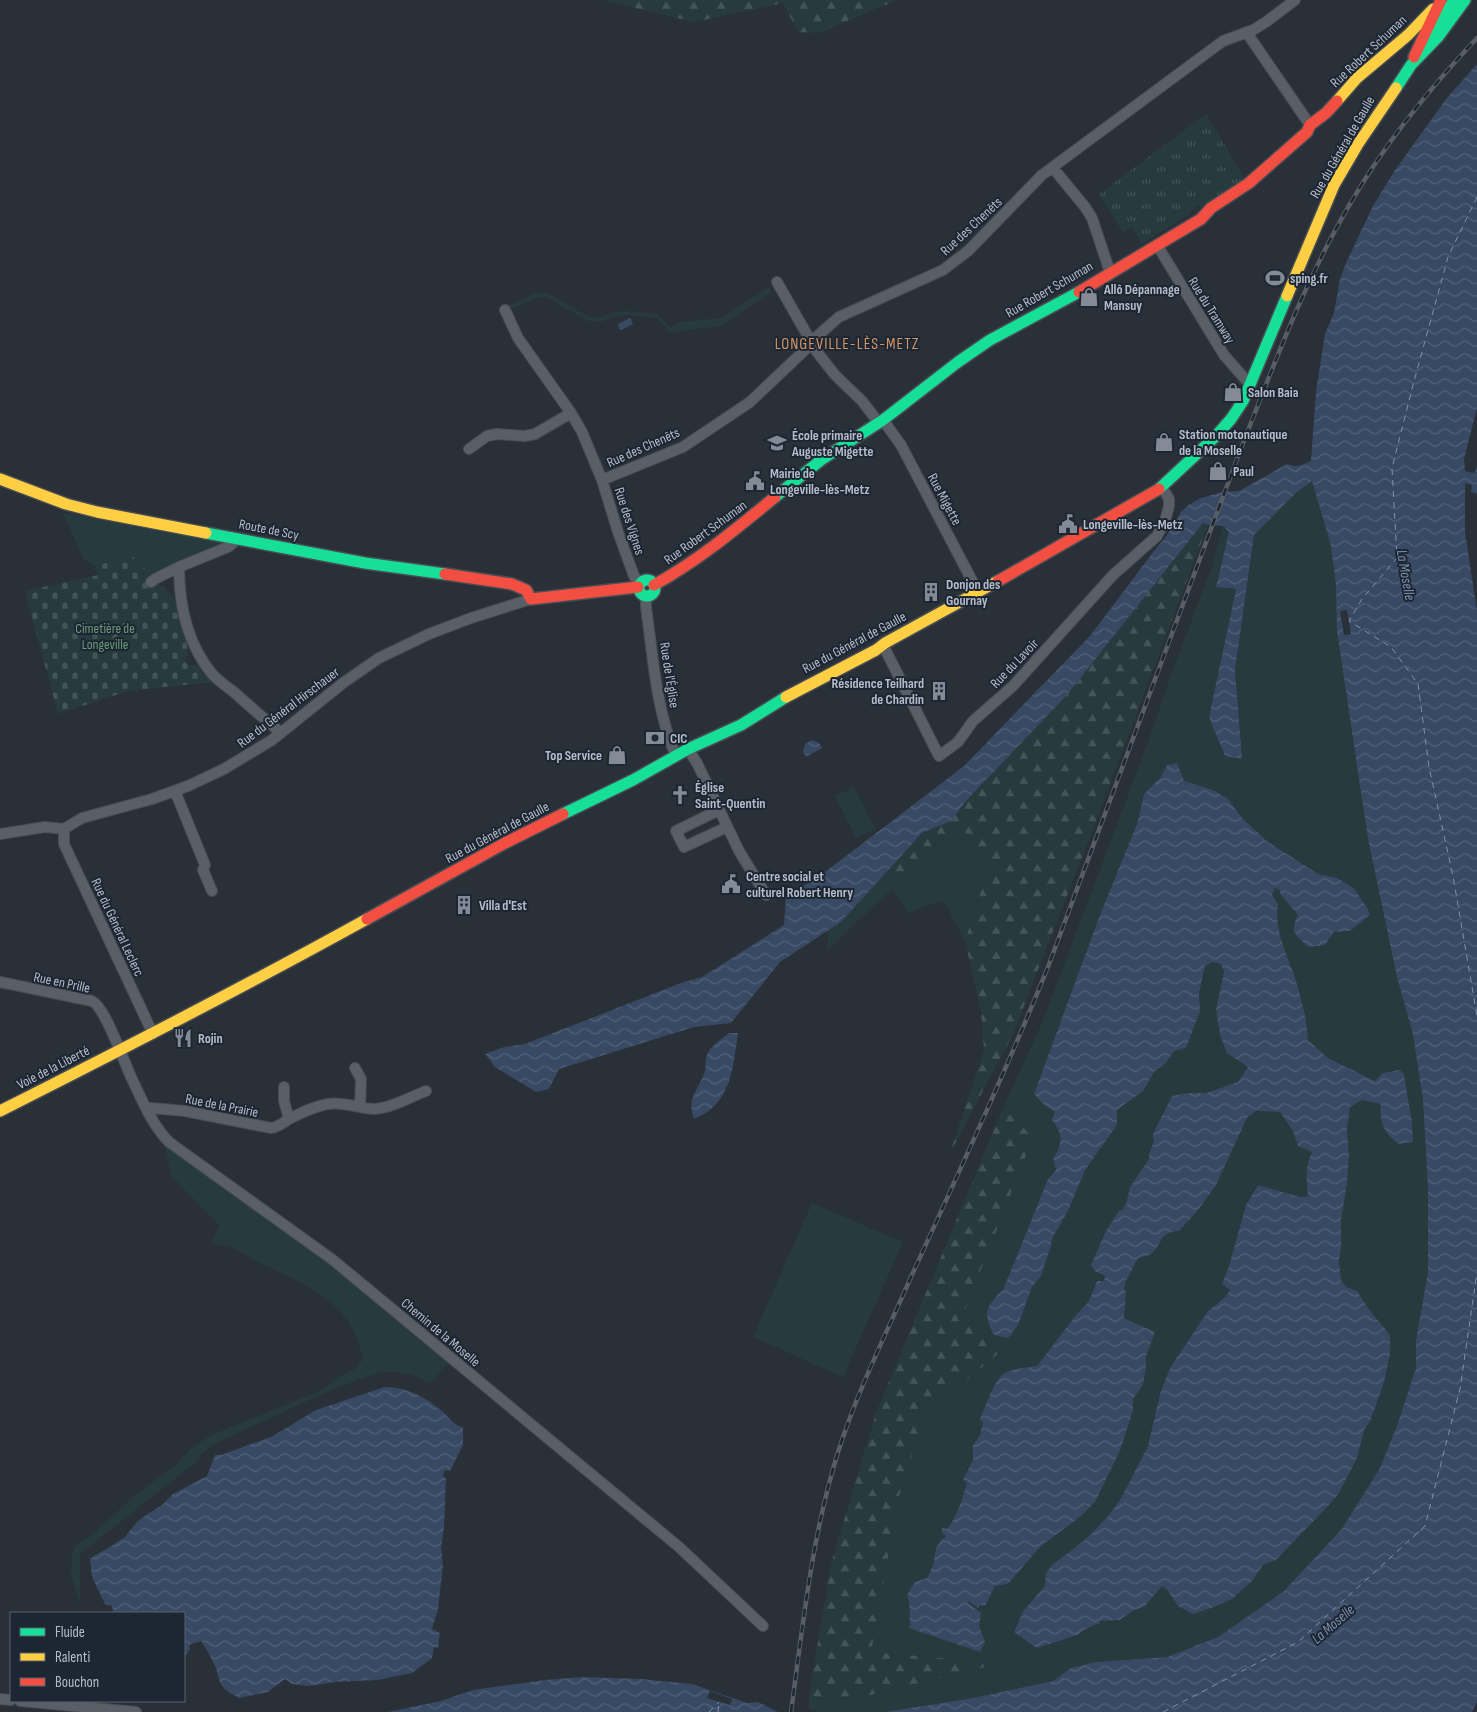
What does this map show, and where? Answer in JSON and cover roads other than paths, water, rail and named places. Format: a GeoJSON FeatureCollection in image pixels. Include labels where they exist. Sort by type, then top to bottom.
{"type":"FeatureCollection","features":[{"type":"Feature","properties":{"kind":"main road","name":"Rue du Général de Gaulle"},"geometry":{"type":"LineString","coordinates":[[1411,65],[1425,31],[1441,0]]}},
{"type":"Feature","properties":{"kind":"main road","name":"Rue Robert Schuman"},"geometry":{"type":"LineString","coordinates":[[654,585],[678,572],[706,553],[821,460],[881,422],[958,362],[990,340],[1070,297],[1200,219],[1211,208],[1249,183],[1307,132],[1310,125],[1326,113],[1356,78],[1413,30],[1441,0]]}},
{"type":"Feature","properties":{"kind":"main road"},"geometry":{"type":"LineString","coordinates":[[1411,65],[1454,0]]}},
{"type":"Feature","properties":{"kind":"main road","name":"Rue du Général de Gaulle"},"geometry":{"type":"LineString","coordinates":[[120,1051],[283,966],[505,842],[633,780],[688,749],[741,725],[785,697],[876,650],[1162,487],[1188,464],[1231,419],[1243,401],[1334,186],[1358,144],[1411,65],[1438,37],[1465,0]]}},
{"type":"Feature","properties":{"kind":"main road","name":"Route de Scy"},"geometry":{"type":"LineString","coordinates":[[0,479],[66,504],[97,512],[365,563],[512,584],[526,590],[530,594],[531,600]]}},
{"type":"Feature","properties":{"kind":"main road"},"geometry":{"type":"LineString","coordinates":[[531,600],[639,585],[646,579],[654,585],[653,593],[646,596],[641,594],[639,585]]}},
{"type":"Feature","properties":{"kind":"main road","name":"Voie de la Liberté"},"geometry":{"type":"LineString","coordinates":[[0,1111],[120,1051]]}},
{"type":"Feature","properties":{"kind":"street","name":"Rue des Chenêts"},"geometry":{"type":"LineString","coordinates":[[602,480],[670,453],[750,402],[840,317],[944,270],[956,262],[1042,175],[1223,40],[1247,33],[1266,22],[1294,0]]}},
{"type":"Feature","properties":{"kind":"street"},"geometry":{"type":"LineString","coordinates":[[1247,33],[1310,125]]}},
{"type":"Feature","properties":{"kind":"street"},"geometry":{"type":"LineString","coordinates":[[1053,168],[1092,218],[1110,272]]}},
{"type":"Feature","properties":{"kind":"street","name":"Rue du Tramway"},"geometry":{"type":"LineString","coordinates":[[1157,245],[1224,355],[1245,379],[1252,382]]}},
{"type":"Feature","properties":{"kind":"street","name":"Rue Migette"},"geometry":{"type":"LineString","coordinates":[[777,282],[817,352],[835,375],[901,444],[978,592]]}},
{"type":"Feature","properties":{"kind":"street","name":"Rue des Vignes"},"geometry":{"type":"LineString","coordinates":[[505,310],[518,338],[571,413],[582,432],[602,480],[618,532],[639,585]]}},
{"type":"Feature","properties":{"kind":"street"},"geometry":{"type":"LineString","coordinates":[[468,449],[487,436],[497,434],[525,436],[535,434],[571,413]]}},
{"type":"Feature","properties":{"kind":"street","name":"Rue du Lavoir"},"geometry":{"type":"LineString","coordinates":[[882,645],[939,756],[958,742],[973,722],[1013,686],[1113,576],[1157,536],[1165,521],[1169,506],[1169,499],[1162,487]]}},
{"type":"Feature","properties":{"kind":"street"},"geometry":{"type":"LineString","coordinates":[[151,582],[155,578],[179,567],[228,547],[233,543],[234,538]]}},
{"type":"Feature","properties":{"kind":"street"},"geometry":{"type":"LineString","coordinates":[[179,567],[179,592],[182,607],[189,633],[202,658],[214,676],[281,733]]}},
{"type":"Feature","properties":{"kind":"street","name":"Rue de l'Église"},"geometry":{"type":"LineString","coordinates":[[646,596],[660,702],[666,733],[676,756]]}},
{"type":"Feature","properties":{"kind":"street","name":"Rue du Général Hirschauer"},"geometry":{"type":"LineString","coordinates":[[64,829],[82,818],[152,799],[224,769],[281,733],[343,683],[379,658],[430,634],[471,618],[531,600]]}},
{"type":"Feature","properties":{"kind":"street"},"geometry":{"type":"LineString","coordinates":[[688,749],[727,827],[766,895]]}},
{"type":"Feature","properties":{"kind":"street"},"geometry":{"type":"LineString","coordinates":[[175,791],[205,865],[204,870],[212,892]]}},
{"type":"Feature","properties":{"kind":"street"},"geometry":{"type":"LineString","coordinates":[[719,810],[676,831],[684,847],[727,827]]}},
{"type":"Feature","properties":{"kind":"street"},"geometry":{"type":"LineString","coordinates":[[0,834],[45,827],[64,829]]}},
{"type":"Feature","properties":{"kind":"street","name":"Rue du Général Leclerc"},"geometry":{"type":"LineString","coordinates":[[64,829],[64,844],[153,1034]]}},
{"type":"Feature","properties":{"kind":"street","name":"Rue en Prille"},"geometry":{"type":"LineString","coordinates":[[0,982],[92,1001],[97,1004],[103,1014],[120,1051]]}},
{"type":"Feature","properties":{"kind":"street","name":"Chemin de la Moselle"},"geometry":{"type":"LineString","coordinates":[[120,1051],[156,1127],[169,1142],[334,1260],[679,1547],[763,1626]]}},
{"type":"Feature","properties":{"kind":"street"},"geometry":{"type":"LineString","coordinates":[[355,1068],[361,1079],[360,1107]]}},
{"type":"Feature","properties":{"kind":"street"},"geometry":{"type":"LineString","coordinates":[[284,1087],[284,1101],[289,1119]]}},
{"type":"Feature","properties":{"kind":"street","name":"Rue de la Prairie"},"geometry":{"type":"LineString","coordinates":[[147,1109],[185,1111],[271,1128],[279,1127],[289,1119],[327,1104],[336,1103],[380,1108],[426,1091]]}},
{"type":"Feature","properties":{"kind":"street"},"geometry":{"type":"LineString","coordinates":[[31,1702],[136,1712]]}},
{"type":"Feature","properties":{"kind":"water","name":"La Moselle"},"geometry":{"type":"Polygon","coordinates":[[[1477,64],[1477,408],[1464,459],[1465,471],[1475,473],[1477,465],[1477,494],[1471,492],[1472,485],[1465,483],[1465,532],[1477,611],[1477,1702],[1472,1712],[885,1712],[973,1698],[1053,1681],[1071,1668],[1095,1662],[1167,1657],[1218,1637],[1283,1592],[1341,1530],[1379,1470],[1398,1423],[1416,1368],[1416,1340],[1428,1272],[1428,1191],[1423,1100],[1413,1035],[1397,977],[1368,839],[1337,631],[1336,585],[1331,546],[1312,481],[1296,493],[1254,535],[1235,670],[1242,759],[1225,756],[1209,717],[1236,589],[1216,587],[1229,532],[1223,526],[1203,523],[1067,695],[965,802],[951,821],[922,833],[841,922],[780,962],[731,1023],[694,1027],[559,1069],[549,1089],[536,1092],[495,1067],[485,1054],[504,1047],[525,1044],[681,983],[702,977],[784,925],[786,897],[825,872],[963,767],[1090,636],[1165,538],[1181,512],[1187,506],[1201,498],[1223,492],[1239,491],[1287,464],[1297,466],[1311,461],[1316,392],[1325,334],[1334,313],[1340,279],[1346,263],[1373,206],[1395,170],[1447,98],[1477,64]]]}},
{"type":"Feature","properties":{"kind":"water"},"geometry":{"type":"Polygon","coordinates":[[[630,318],[633,324],[621,330],[619,329],[618,324],[630,318]]]}},
{"type":"Feature","properties":{"kind":"water"},"geometry":{"type":"Polygon","coordinates":[[[812,740],[819,743],[822,748],[806,757],[803,751],[805,744],[812,740]]]}},
{"type":"Feature","properties":{"kind":"water"},"geometry":{"type":"Polygon","coordinates":[[[1177,763],[1184,781],[1213,790],[1228,799],[1242,818],[1268,842],[1318,874],[1337,878],[1354,888],[1368,909],[1370,915],[1350,931],[1334,932],[1325,945],[1308,947],[1294,930],[1298,915],[1281,895],[1279,889],[1275,888],[1272,895],[1278,904],[1279,932],[1301,999],[1308,1040],[1328,1058],[1375,1081],[1383,1073],[1400,1070],[1404,1075],[1412,1122],[1413,1142],[1399,1144],[1386,1132],[1381,1117],[1381,1104],[1362,1100],[1350,1107],[1347,1129],[1349,1156],[1347,1184],[1341,1220],[1339,1261],[1341,1280],[1346,1287],[1357,1291],[1370,1311],[1390,1335],[1390,1354],[1384,1383],[1370,1421],[1364,1430],[1357,1458],[1339,1493],[1276,1560],[1263,1565],[1253,1580],[1232,1599],[1193,1614],[1178,1606],[1168,1591],[1162,1586],[1144,1607],[1134,1610],[1120,1620],[1099,1621],[1100,1624],[1088,1628],[1078,1635],[1037,1648],[1014,1632],[1024,1610],[1045,1586],[1046,1573],[1052,1565],[1092,1533],[1109,1515],[1121,1498],[1148,1446],[1160,1394],[1170,1368],[1208,1311],[1225,1297],[1230,1290],[1222,1284],[1246,1205],[1258,1185],[1300,1197],[1308,1196],[1308,1163],[1312,1152],[1298,1146],[1293,1131],[1280,1112],[1256,1111],[1247,1118],[1216,1185],[1199,1209],[1179,1231],[1164,1236],[1151,1254],[1138,1258],[1125,1283],[1124,1318],[1155,1332],[1146,1356],[1143,1385],[1133,1399],[1133,1410],[1120,1451],[1095,1502],[1081,1516],[1041,1546],[1008,1584],[995,1586],[985,1606],[980,1605],[978,1608],[968,1601],[981,1613],[979,1626],[985,1642],[980,1652],[909,1628],[909,1601],[907,1595],[915,1582],[927,1578],[933,1565],[936,1548],[946,1536],[942,1533],[942,1528],[947,1529],[957,1513],[967,1483],[963,1480],[973,1459],[973,1445],[980,1435],[983,1423],[980,1419],[990,1395],[996,1383],[1006,1372],[1037,1366],[1089,1301],[1097,1281],[1104,1281],[1105,1276],[1095,1271],[1091,1265],[1106,1231],[1126,1204],[1130,1187],[1149,1159],[1154,1141],[1152,1136],[1172,1096],[1206,1093],[1238,1082],[1248,1067],[1227,1053],[1220,1035],[1216,1009],[1224,972],[1221,964],[1212,962],[1205,966],[1199,993],[1200,1011],[1186,1048],[1174,1051],[1165,1064],[1154,1072],[1144,1090],[1117,1110],[1117,1125],[1085,1170],[1068,1211],[1053,1237],[1041,1276],[1032,1287],[1018,1325],[1008,1338],[994,1335],[988,1321],[988,1310],[993,1300],[1003,1290],[1048,1179],[1056,1170],[1053,1159],[1060,1144],[1060,1135],[1052,1120],[1055,1112],[1044,1105],[1034,1094],[1100,915],[1137,824],[1144,794],[1161,777],[1167,765],[1177,763]]]}},
{"type":"Feature","properties":{"kind":"water"},"geometry":{"type":"Polygon","coordinates":[[[729,1033],[738,1033],[732,1072],[728,1084],[716,1105],[694,1119],[692,1099],[705,1071],[707,1055],[713,1046],[729,1033]]]}},
{"type":"Feature","properties":{"kind":"water"},"geometry":{"type":"Polygon","coordinates":[[[385,1387],[393,1387],[408,1391],[429,1401],[454,1423],[463,1427],[463,1445],[450,1471],[445,1470],[443,1475],[446,1479],[444,1528],[441,1548],[443,1565],[438,1609],[432,1629],[440,1633],[438,1648],[434,1647],[432,1658],[412,1673],[377,1680],[335,1682],[308,1686],[292,1684],[285,1679],[268,1692],[239,1698],[221,1685],[215,1665],[201,1641],[189,1645],[190,1649],[185,1655],[185,1612],[112,1612],[112,1606],[105,1604],[92,1577],[90,1559],[125,1537],[137,1522],[161,1506],[173,1494],[207,1476],[215,1455],[221,1455],[273,1436],[316,1410],[385,1387]]]}},
{"type":"Feature","properties":{"kind":"water"},"geometry":{"type":"Polygon","coordinates":[[[582,1677],[640,1679],[692,1684],[747,1703],[758,1702],[778,1712],[388,1712],[441,1701],[473,1690],[582,1677]]]}},
{"type":"Feature","properties":{"kind":"railway"},"geometry":{"type":"LineString","coordinates":[[791,1712],[815,1546],[839,1449],[873,1362],[999,1084],[1048,967],[1277,356],[1318,264],[1364,181],[1409,117],[1477,38]]}},
{"type":"Feature","properties":{"kind":"place","name":"sping.fr"},"geometry":{"type":"Point","coordinates":[1275,278]}},
{"type":"Feature","properties":{"kind":"place","name":"Allô Dépannage Mansuy"},"geometry":{"type":"Point","coordinates":[1089,297]}},
{"type":"Feature","properties":{"kind":"place","name":"Salon Baia"},"geometry":{"type":"Point","coordinates":[1233,392]}},
{"type":"Feature","properties":{"kind":"place","name":"Station motonautique de la Moselle"},"geometry":{"type":"Point","coordinates":[1164,442]}},
{"type":"Feature","properties":{"kind":"place","name":"École primaire Auguste Migette"},"geometry":{"type":"Point","coordinates":[777,443]}},
{"type":"Feature","properties":{"kind":"place","name":"Paul"},"geometry":{"type":"Point","coordinates":[1218,471]}},
{"type":"Feature","properties":{"kind":"place","name":"Mairie de Longeville-lès-Metz"},"geometry":{"type":"Point","coordinates":[755,481]}},
{"type":"Feature","properties":{"kind":"place","name":"Longeville-lès-Metz"},"geometry":{"type":"Point","coordinates":[1068,524]}},
{"type":"Feature","properties":{"kind":"place","name":"Donjon des Gournay"},"geometry":{"type":"Point","coordinates":[931,592]}},
{"type":"Feature","properties":{"kind":"place","name":"Résidence Teilhard de Chardin"},"geometry":{"type":"Point","coordinates":[939,691]}},
{"type":"Feature","properties":{"kind":"place","name":"CIC"},"geometry":{"type":"Point","coordinates":[655,738]}},
{"type":"Feature","properties":{"kind":"place","name":"Top Service"},"geometry":{"type":"Point","coordinates":[617,755]}},
{"type":"Feature","properties":{"kind":"place","name":"Église Saint-Quentin"},"geometry":{"type":"Point","coordinates":[680,795]}},
{"type":"Feature","properties":{"kind":"place","name":"Centre social et culturel Robert Henry"},"geometry":{"type":"Point","coordinates":[731,884]}},
{"type":"Feature","properties":{"kind":"place","name":"Villa d'Est"},"geometry":{"type":"Point","coordinates":[464,905]}},
{"type":"Feature","properties":{"kind":"place","name":"Rojin"},"geometry":{"type":"Point","coordinates":[183,1038]}},
{"type":"Feature","properties":{"kind":"district","name":"LONGEVILLE-LÈS-METZ"},"geometry":{"type":"Point","coordinates":[847,343]}},
{"type":"Feature","properties":{"kind":"park label","name":"Cimetière de Longeville"},"geometry":{"type":"Point","coordinates":[105,636]}}]}
